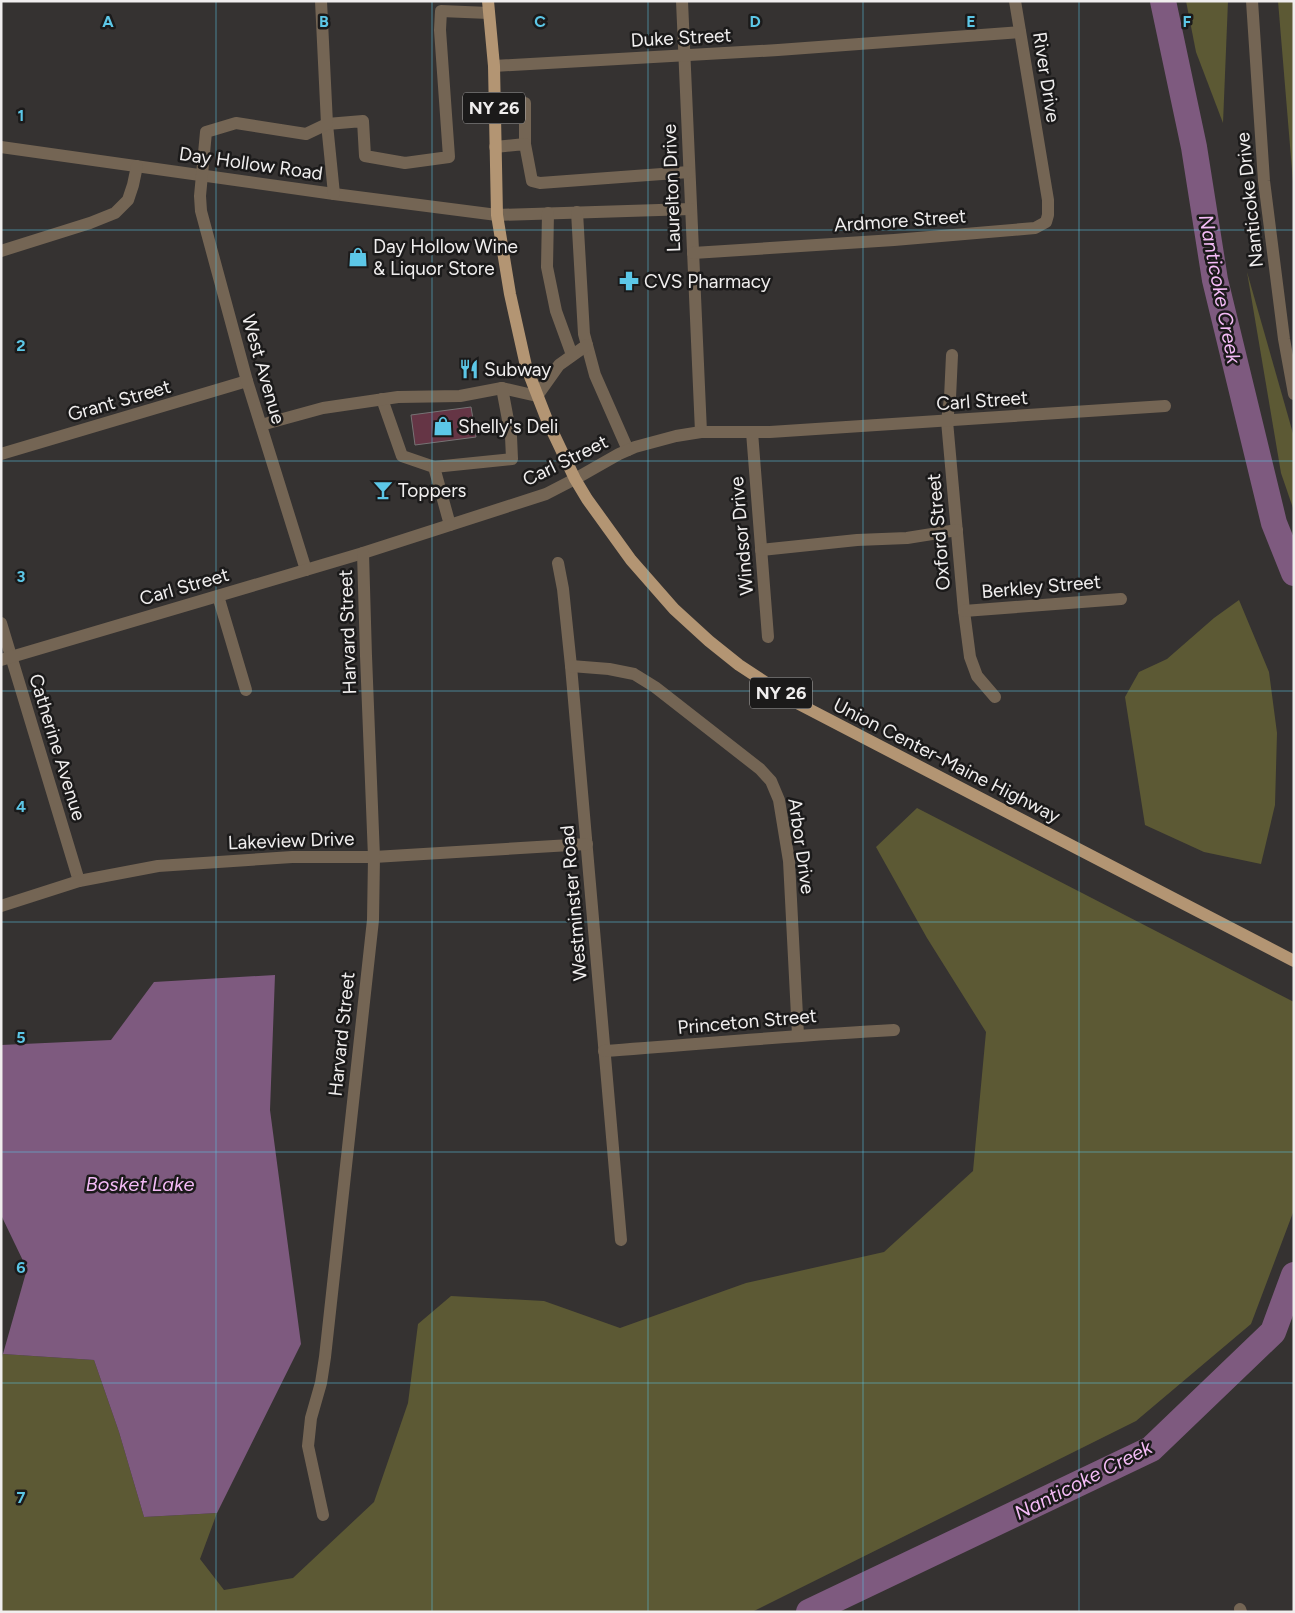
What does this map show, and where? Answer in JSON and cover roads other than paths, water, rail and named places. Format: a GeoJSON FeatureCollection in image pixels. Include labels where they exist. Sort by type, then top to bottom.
{"type":"FeatureCollection","features":[{"type":"Feature","properties":{"kind":"main road","name":"Union Center-Maine Highway"},"geometry":{"type":"LineString","coordinates":[[489,7],[494,66],[497,214],[517,327],[526,366],[537,396],[575,480],[631,560],[674,609],[739,666],[770,686],[852,733],[1294,961]]}},
{"type":"Feature","properties":{"kind":"street"},"geometry":{"type":"LineString","coordinates":[[321,1],[327,124],[334,194]]}},
{"type":"Feature","properties":{"kind":"street","name":"Laurelton Drive"},"geometry":{"type":"LineString","coordinates":[[682,1],[701,432]]}},
{"type":"Feature","properties":{"kind":"street","name":"River Drive"},"geometry":{"type":"LineString","coordinates":[[1015,1],[1042,160]]}},
{"type":"Feature","properties":{"kind":"street","name":"Nanticoke Drive"},"geometry":{"type":"LineString","coordinates":[[1252,1],[1264,181],[1284,339],[1294,394]]}},
{"type":"Feature","properties":{"kind":"street"},"geometry":{"type":"LineString","coordinates":[[327,124],[363,121],[365,156],[405,163],[449,157],[440,30],[441,6],[489,7]]}},
{"type":"Feature","properties":{"kind":"street","name":"Duke Street"},"geometry":{"type":"LineString","coordinates":[[494,66],[685,56],[1020,32]]}},
{"type":"Feature","properties":{"kind":"street"},"geometry":{"type":"LineString","coordinates":[[525,103],[525,144],[532,181],[540,183],[690,172]]}},
{"type":"Feature","properties":{"kind":"street","name":"West Avenue"},"geometry":{"type":"LineString","coordinates":[[306,570],[247,381],[201,211],[201,175],[206,132],[236,123],[306,134],[327,124]]}},
{"type":"Feature","properties":{"kind":"street"},"geometry":{"type":"LineString","coordinates":[[495,147],[525,144]]}},
{"type":"Feature","properties":{"kind":"street","name":"Day Hollow Road"},"geometry":{"type":"LineString","coordinates":[[1,147],[334,194],[497,214],[691,209]]}},
{"type":"Feature","properties":{"kind":"street","name":"Ardmore Street"},"geometry":{"type":"LineString","coordinates":[[693,253],[894,240],[1035,228],[1046,222],[1048,215],[1048,200],[1042,160]]}},
{"type":"Feature","properties":{"kind":"street"},"geometry":{"type":"LineString","coordinates":[[1,251],[90,223],[115,213],[128,200],[136,166]]}},
{"type":"Feature","properties":{"kind":"street"},"geometry":{"type":"LineString","coordinates":[[577,212],[584,334],[595,375],[628,450]]}},
{"type":"Feature","properties":{"kind":"street"},"geometry":{"type":"LineString","coordinates":[[548,213],[547,267],[556,312],[572,355]]}},
{"type":"Feature","properties":{"kind":"street"},"geometry":{"type":"LineString","coordinates":[[261,425],[323,408],[398,397],[460,396],[502,388],[537,396],[559,365],[587,345]]}},
{"type":"Feature","properties":{"kind":"street","name":"Oxford Street"},"geometry":{"type":"LineString","coordinates":[[952,355],[947,421],[964,611],[970,657],[977,676],[995,698]]}},
{"type":"Feature","properties":{"kind":"street","name":"Grant Street"},"geometry":{"type":"LineString","coordinates":[[1,454],[247,381]]}},
{"type":"Feature","properties":{"kind":"street"},"geometry":{"type":"LineString","coordinates":[[382,399],[402,456],[434,467],[512,459],[511,436],[502,388]]}},
{"type":"Feature","properties":{"kind":"street","name":"Carl Street"},"geometry":{"type":"LineString","coordinates":[[6,658],[363,553],[546,494],[575,480],[619,454],[676,436],[701,432],[752,432],[1164,406]]}},
{"type":"Feature","properties":{"kind":"street","name":"Windsor Drive"},"geometry":{"type":"LineString","coordinates":[[752,432],[768,637]]}},
{"type":"Feature","properties":{"kind":"street"},"geometry":{"type":"LineString","coordinates":[[434,467],[450,525]]}},
{"type":"Feature","properties":{"kind":"street"},"geometry":{"type":"LineString","coordinates":[[761,550],[856,540],[907,538],[956,530]]}},
{"type":"Feature","properties":{"kind":"street","name":"Harvard Street"},"geometry":{"type":"LineString","coordinates":[[324,1515],[308,1446],[311,1418],[321,1383],[325,1357],[373,920],[374,856],[363,553]]}},
{"type":"Feature","properties":{"kind":"street","name":"Westminster Road"},"geometry":{"type":"LineString","coordinates":[[558,563],[563,589],[571,666],[621,1240]]}},
{"type":"Feature","properties":{"kind":"street"},"geometry":{"type":"LineString","coordinates":[[218,596],[246,690]]}},
{"type":"Feature","properties":{"kind":"street","name":"Berkley Street"},"geometry":{"type":"LineString","coordinates":[[964,611],[1121,599]]}},
{"type":"Feature","properties":{"kind":"street","name":"Catherine Avenue"},"geometry":{"type":"LineString","coordinates":[[1,623],[6,658],[78,881]]}},
{"type":"Feature","properties":{"kind":"street","name":"Arbor Drive"},"geometry":{"type":"LineString","coordinates":[[571,666],[608,669],[634,674],[655,687],[760,769],[771,781],[779,800],[789,861],[798,1035]]}},
{"type":"Feature","properties":{"kind":"street","name":"Lakeview Drive"},"geometry":{"type":"LineString","coordinates":[[1,906],[78,881],[158,866],[292,857],[374,856],[587,844]]}},
{"type":"Feature","properties":{"kind":"street","name":"Princeton Street"},"geometry":{"type":"LineString","coordinates":[[604,1051],[732,1042],[798,1035],[894,1030]]}},
{"type":"Feature","properties":{"kind":"water","name":"Bosket Lake"},"geometry":{"type":"Polygon","coordinates":[[[275,975],[270,1110],[301,1344],[217,1513],[144,1517],[119,1432],[94,1360],[3,1354],[27,1269],[1,1215],[1,1045],[111,1040],[154,982],[275,975]]]}},
{"type":"Feature","properties":{"kind":"waterway","name":"Nanticoke Creek"},"geometry":{"type":"LineString","coordinates":[[1163,1],[1194,147],[1215,280],[1274,523],[1294,573]]}},
{"type":"Feature","properties":{"kind":"waterway","name":"Nanticoke Creek"},"geometry":{"type":"LineString","coordinates":[[809,1612],[1151,1449],[1273,1332],[1294,1275]]}},
{"type":"Feature","properties":{"kind":"place","name":"Day Hollow Wine & Liquor Store"},"geometry":{"type":"Point","coordinates":[358,257]}},
{"type":"Feature","properties":{"kind":"place","name":"CVS Pharmacy"},"geometry":{"type":"Point","coordinates":[629,281]}},
{"type":"Feature","properties":{"kind":"place","name":"Subway"},"geometry":{"type":"Point","coordinates":[469,369]}},
{"type":"Feature","properties":{"kind":"place","name":"Shelly's Deli"},"geometry":{"type":"Point","coordinates":[443,426]}},
{"type":"Feature","properties":{"kind":"place","name":"Toppers"},"geometry":{"type":"Point","coordinates":[383,490]}}]}
